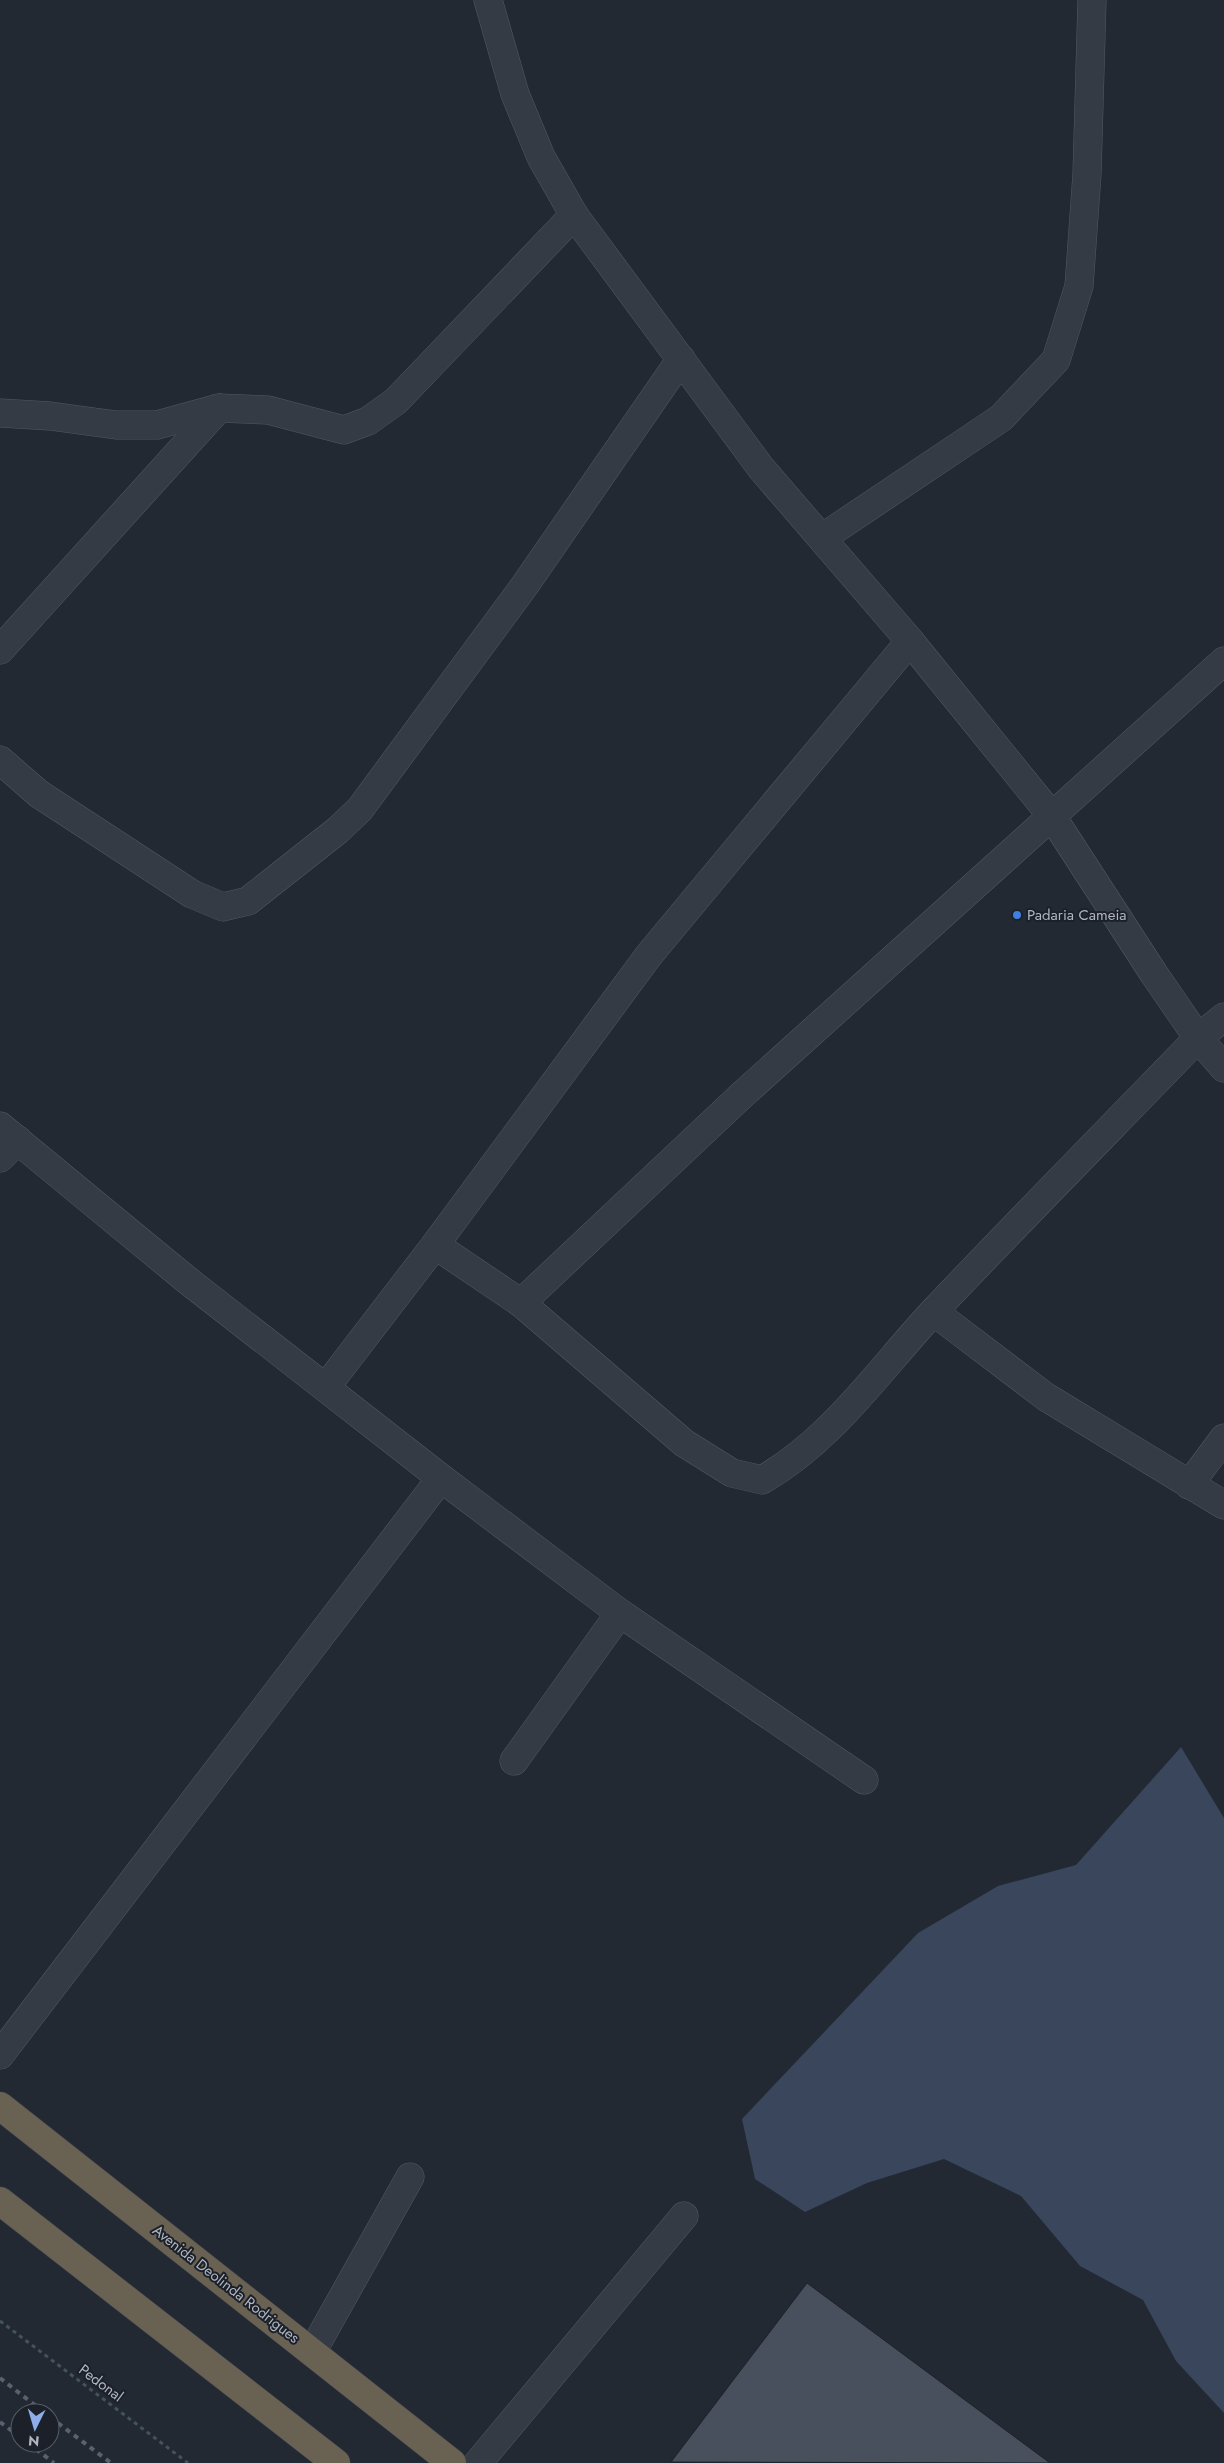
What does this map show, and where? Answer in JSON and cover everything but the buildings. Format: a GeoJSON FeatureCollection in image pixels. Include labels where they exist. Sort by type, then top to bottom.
{"type":"FeatureCollection","features":[{"type":"Feature","properties":{"kind":"highway","name":"Avenida Deolinda Rodrigues"},"geometry":{"type":"LineString","coordinates":[[0,2106],[452,2463]]}},
{"type":"Feature","properties":{"kind":"highway"},"geometry":{"type":"LineString","coordinates":[[0,2201],[336,2463]]}},
{"type":"Feature","properties":{"kind":"street"},"geometry":{"type":"LineString","coordinates":[[488,0],[515,94],[541,157],[574,215],[761,468],[910,641],[1051,815],[1154,974],[1198,1038],[1224,1068]]}},
{"type":"Feature","properties":{"kind":"street"},"geometry":{"type":"LineString","coordinates":[[822,538],[1001,418],[1056,360],[1079,286],[1087,174],[1092,0]]}},
{"type":"Feature","properties":{"kind":"street"},"geometry":{"type":"LineString","coordinates":[[0,414],[50,416],[116,425],[157,424],[219,408],[268,410],[344,430],[368,421],[396,401],[574,215]]}},
{"type":"Feature","properties":{"kind":"street"},"geometry":{"type":"LineString","coordinates":[[0,760],[39,794],[192,894],[223,907],[248,900],[338,830],[360,809],[525,584],[680,359]]}},
{"type":"Feature","properties":{"kind":"street"},"geometry":{"type":"LineString","coordinates":[[0,650],[219,408]]}},
{"type":"Feature","properties":{"kind":"street"},"geometry":{"type":"LineString","coordinates":[[326,1386],[435,1245],[649,955],[910,641]]}},
{"type":"Feature","properties":{"kind":"street"},"geometry":{"type":"LineString","coordinates":[[521,1303],[742,1094],[1224,661]]}},
{"type":"Feature","properties":{"kind":"street"},"geometry":{"type":"LineString","coordinates":[[435,1245],[521,1303],[684,1444],[732,1472],[762,1480],[788,1465],[825,1435],[934,1312],[1198,1038],[1224,1017]]}},
{"type":"Feature","properties":{"kind":"street"},"geometry":{"type":"LineString","coordinates":[[6,1141],[326,1386],[441,1478],[620,1613],[864,1780]]}},
{"type":"Feature","properties":{"kind":"street"},"geometry":{"type":"LineString","coordinates":[[934,1312],[1046,1397],[1224,1505]]}},
{"type":"Feature","properties":{"kind":"street"},"geometry":{"type":"LineString","coordinates":[[1189,1484],[1224,1438]]}},
{"type":"Feature","properties":{"kind":"street"},"geometry":{"type":"LineString","coordinates":[[0,2056],[441,1478]]}},
{"type":"Feature","properties":{"kind":"street"},"geometry":{"type":"LineString","coordinates":[[514,1761],[620,1613]]}},
{"type":"Feature","properties":{"kind":"street"},"geometry":{"type":"LineString","coordinates":[[312,2352],[410,2177]]}},
{"type":"Feature","properties":{"kind":"street"},"geometry":{"type":"LineString","coordinates":[[478,2463],[684,2216]]}},
{"type":"Feature","properties":{"kind":"path","name":"Pedonal"},"geometry":{"type":"LineString","coordinates":[[0,2321],[188,2463]]}},
{"type":"Feature","properties":{"kind":"water"},"geometry":{"type":"Polygon","coordinates":[[[1181,1747],[1224,1818],[1224,2413],[1176,2361],[1143,2300],[1080,2266],[1021,2196],[944,2159],[867,2183],[805,2212],[755,2179],[742,2119],[918,1933],[998,1886],[1076,1865],[1181,1747]]]}},
{"type":"Feature","properties":{"kind":"railway"},"geometry":{"type":"LineString","coordinates":[[0,2378],[32,2403]]}},
{"type":"Feature","properties":{"kind":"railway"},"geometry":{"type":"LineString","coordinates":[[0,2422],[10,2430]]}},
{"type":"Feature","properties":{"kind":"railway"},"geometry":{"type":"LineString","coordinates":[[60,2425],[111,2463]]}},
{"type":"Feature","properties":{"kind":"railway"},"geometry":{"type":"LineString","coordinates":[[41,2453],[54,2463]]}},
{"type":"Feature","properties":{"kind":"place","name":"Padaria Cameia"},"geometry":{"type":"Point","coordinates":[1017,915]}}]}
